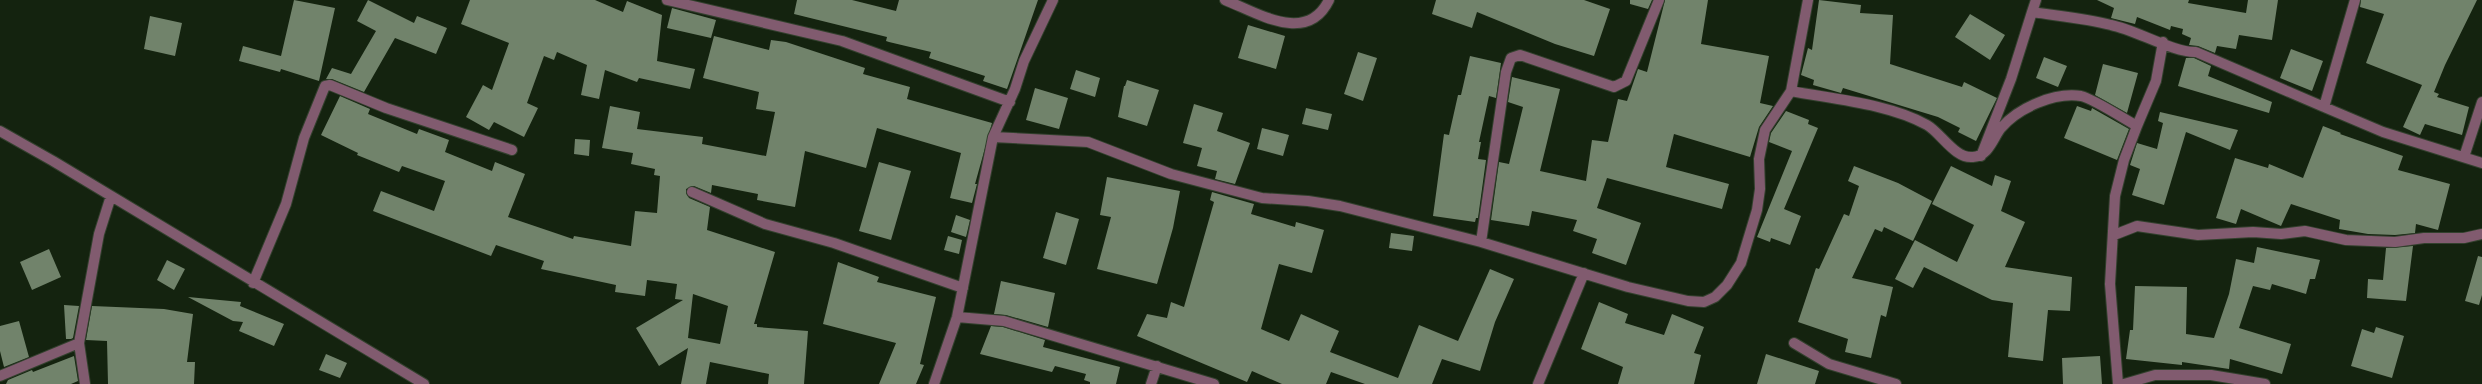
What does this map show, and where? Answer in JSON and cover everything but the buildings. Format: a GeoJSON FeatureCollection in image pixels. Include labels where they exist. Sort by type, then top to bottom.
{"type":"FeatureCollection","features":[{"type":"Feature","properties":{"kind":"street"},"geometry":{"type":"LineString","coordinates":[[667,0],[842,41],[1010,102]]}},
{"type":"Feature","properties":{"kind":"street"},"geometry":{"type":"LineString","coordinates":[[934,384],[958,317],[993,137],[1010,102],[1024,61],[1053,0]]}},
{"type":"Feature","properties":{"kind":"street"},"geometry":{"type":"LineString","coordinates":[[1225,0],[1284,24],[1308,21],[1323,12],[1329,0]]}},
{"type":"Feature","properties":{"kind":"street"},"geometry":{"type":"LineString","coordinates":[[1481,242],[1506,72],[1511,58],[1520,55],[1614,87],[1626,81],[1659,0]]}},
{"type":"Feature","properties":{"kind":"street"},"geometry":{"type":"LineString","coordinates":[[993,137],[1088,142],[1171,174],[1262,198],[1308,201],[1340,206],[1481,242],[1584,274],[1688,302],[1704,302],[1715,297],[1727,285],[1740,263],[1757,210],[1760,190],[1759,159],[1765,130],[1791,91],[1808,0]]}},
{"type":"Feature","properties":{"kind":"street"},"geometry":{"type":"LineString","coordinates":[[1981,156],[2011,79],[2036,0]]}},
{"type":"Feature","properties":{"kind":"street"},"geometry":{"type":"LineString","coordinates":[[2324,107],[2355,0]]}},
{"type":"Feature","properties":{"kind":"street"},"geometry":{"type":"LineString","coordinates":[[2032,12],[2112,25],[2163,42],[2185,52],[2196,52],[2383,132],[2482,163]]}},
{"type":"Feature","properties":{"kind":"street"},"geometry":{"type":"LineString","coordinates":[[2118,384],[2110,284],[2114,235],[2115,196],[2124,160],[2156,80],[2163,42]]}},
{"type":"Feature","properties":{"kind":"street"},"geometry":{"type":"LineString","coordinates":[[253,283],[286,204],[304,138],[325,86],[330,85],[386,108],[512,150]]}},
{"type":"Feature","properties":{"kind":"street"},"geometry":{"type":"LineString","coordinates":[[1791,91],[1909,116],[1928,125],[1960,153],[1972,158],[1981,156],[1988,149],[2002,128],[2034,104],[2068,96],[2082,96],[2137,126]]}},
{"type":"Feature","properties":{"kind":"street"},"geometry":{"type":"LineString","coordinates":[[2464,157],[2482,102]]}},
{"type":"Feature","properties":{"kind":"street"},"geometry":{"type":"LineString","coordinates":[[0,131],[424,384]]}},
{"type":"Feature","properties":{"kind":"street"},"geometry":{"type":"LineString","coordinates":[[692,192],[765,224],[834,243],[963,288]]}},
{"type":"Feature","properties":{"kind":"street"},"geometry":{"type":"LineString","coordinates":[[85,384],[79,343],[99,234],[111,196]]}},
{"type":"Feature","properties":{"kind":"street"},"geometry":{"type":"LineString","coordinates":[[2114,235],[2137,226],[2198,235],[2253,232],[2280,234],[2305,231],[2346,240],[2395,242],[2424,238],[2464,238],[2482,234]]}},
{"type":"Feature","properties":{"kind":"street"},"geometry":{"type":"LineString","coordinates":[[1538,384],[1584,274]]}},
{"type":"Feature","properties":{"kind":"street"},"geometry":{"type":"LineString","coordinates":[[958,317],[1004,321],[1214,384]]}},
{"type":"Feature","properties":{"kind":"street"},"geometry":{"type":"LineString","coordinates":[[0,376],[79,343]]}},
{"type":"Feature","properties":{"kind":"street"},"geometry":{"type":"LineString","coordinates":[[1794,343],[1829,364],[1896,384]]}},
{"type":"Feature","properties":{"kind":"street"},"geometry":{"type":"LineString","coordinates":[[1151,384],[1157,366]]}},
{"type":"Feature","properties":{"kind":"street"},"geometry":{"type":"LineString","coordinates":[[2124,384],[2155,376],[2211,375],[2265,384]]}}]}
